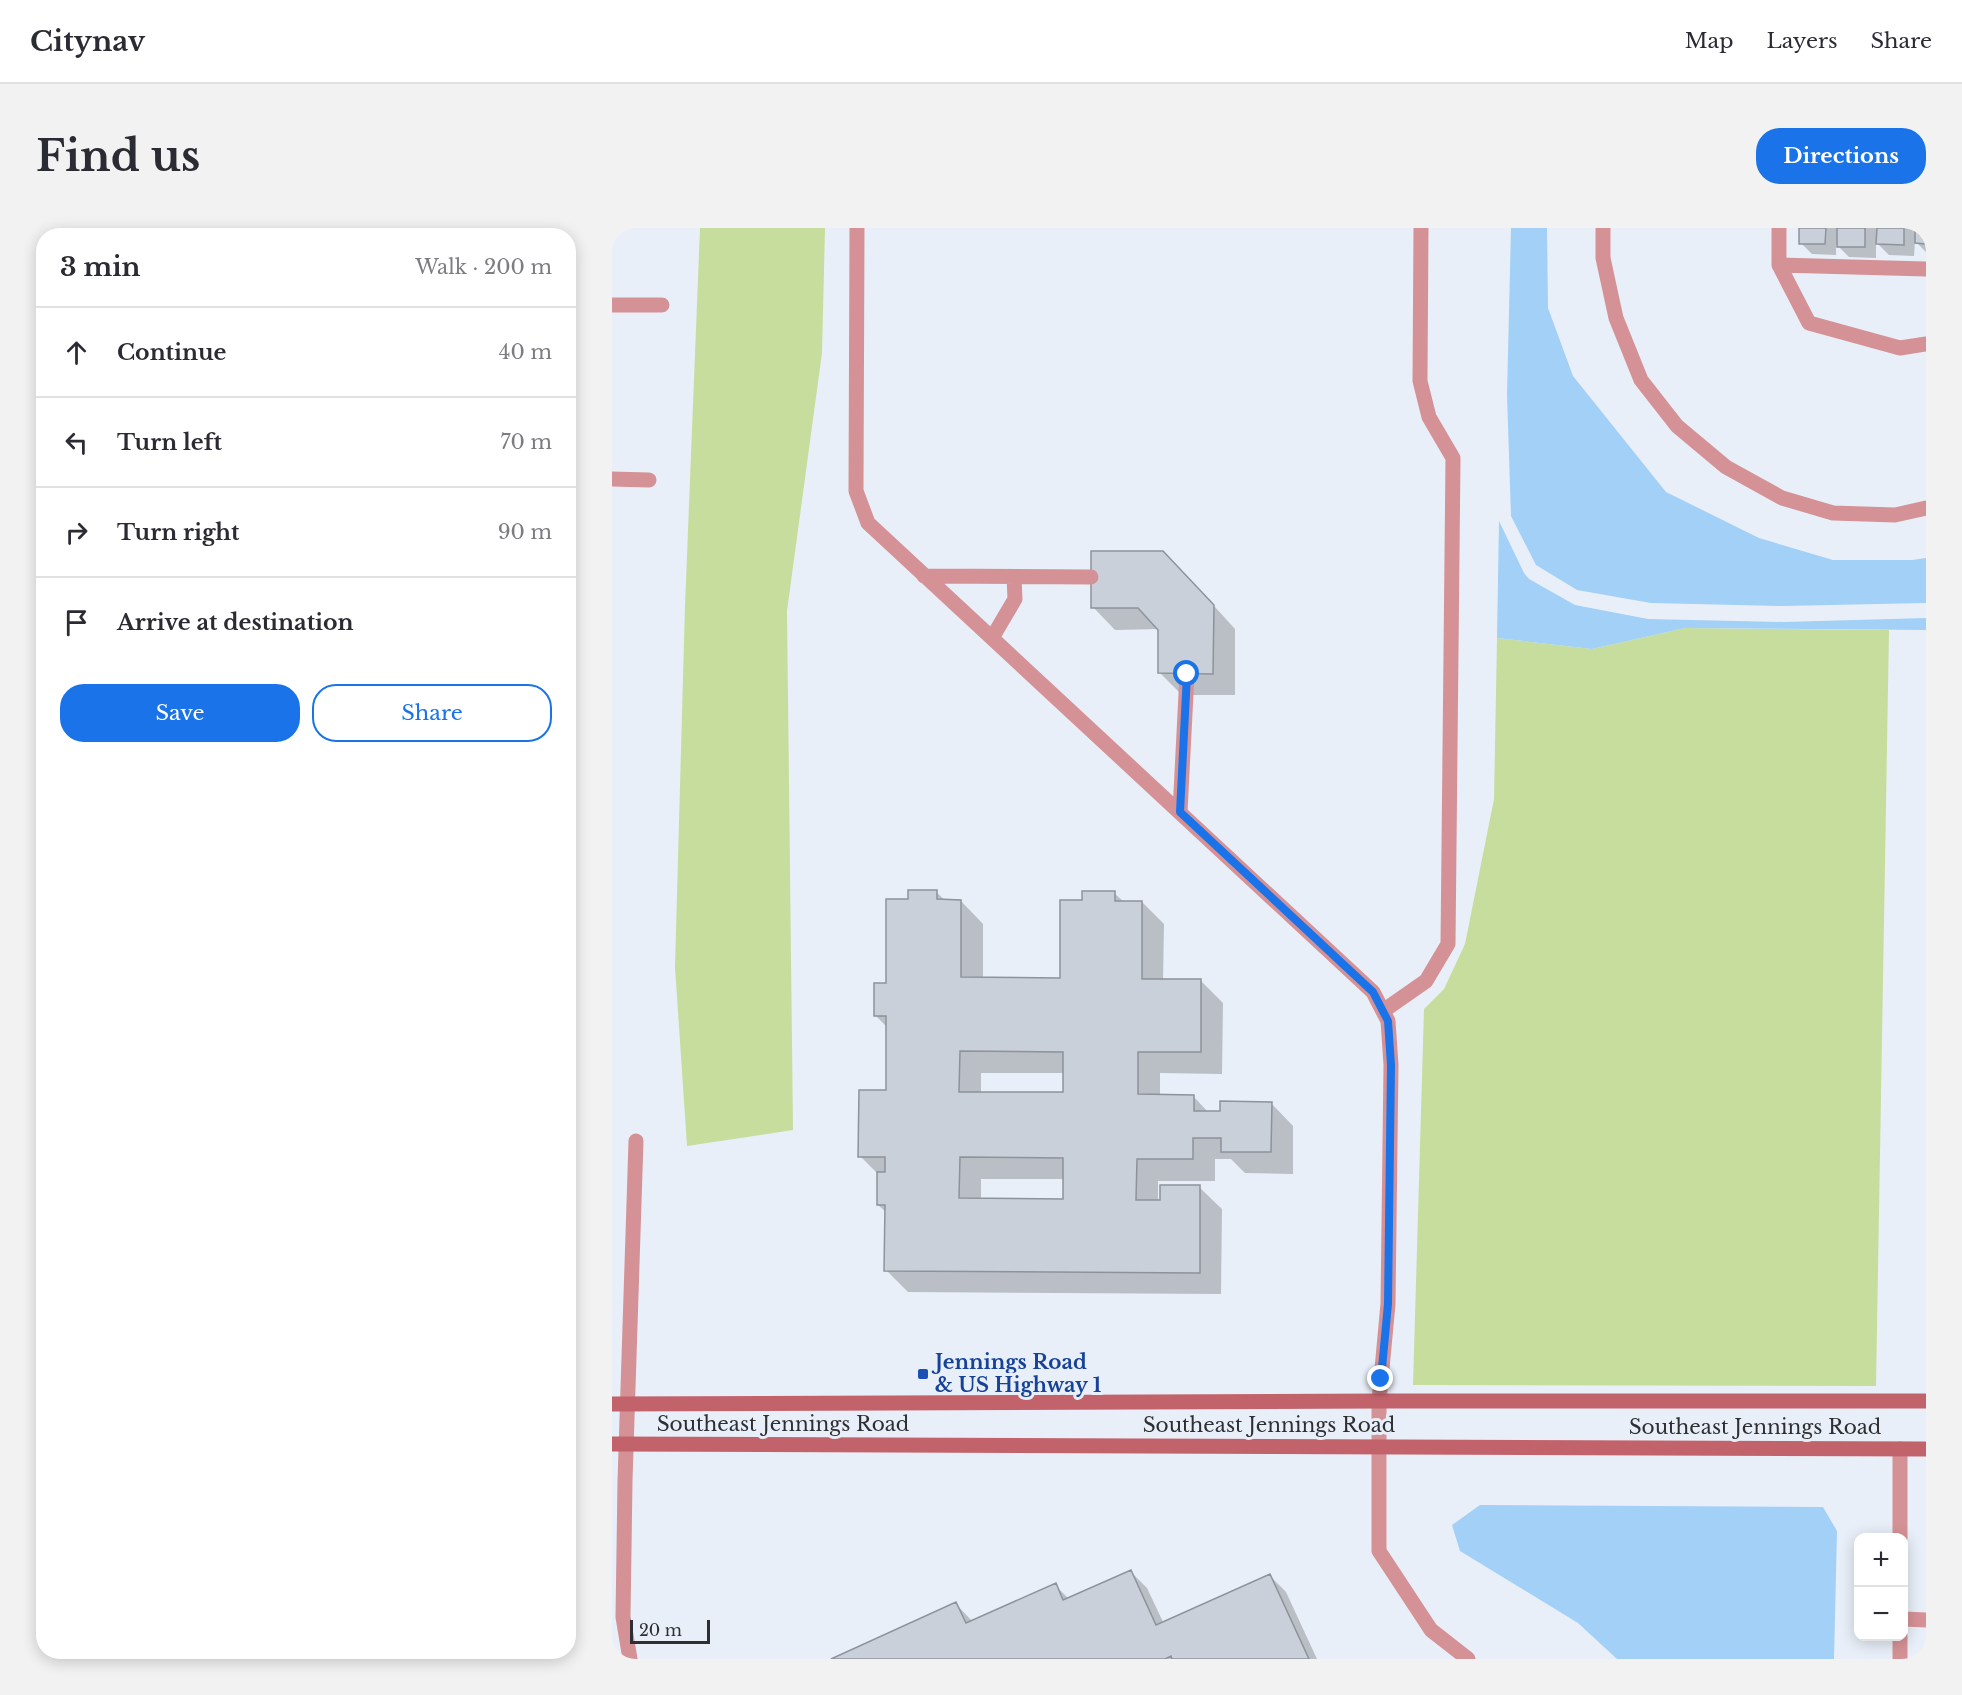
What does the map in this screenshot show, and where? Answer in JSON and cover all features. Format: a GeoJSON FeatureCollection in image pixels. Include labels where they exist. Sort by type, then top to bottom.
{"type":"FeatureCollection","features":[{"type":"Feature","properties":{"kind":"street"},"geometry":{"type":"LineString","coordinates":[[857,228],[856,491],[867,523],[1373,992],[1388,1021],[1391,1065],[1389,1253],[1388,1304],[1379,1401],[1379,1551],[1431,1630],[1468,1659]]}},
{"type":"Feature","properties":{"kind":"street"},"geometry":{"type":"LineString","coordinates":[[1383,1011],[1426,981],[1448,944],[1453,458],[1429,417],[1420,381],[1420,228]]}},
{"type":"Feature","properties":{"kind":"street"},"geometry":{"type":"LineString","coordinates":[[1603,228],[1603,258],[1616,318],[1641,380],[1677,426],[1726,467],[1782,498],[1833,513],[1895,514],[1926,508]]}},
{"type":"Feature","properties":{"kind":"street"},"geometry":{"type":"LineString","coordinates":[[1779,228],[1779,265],[1809,322],[1900,348],[1926,344]]}},
{"type":"Feature","properties":{"kind":"street"},"geometry":{"type":"LineString","coordinates":[[1779,265],[1926,269]]}},
{"type":"Feature","properties":{"kind":"street"},"geometry":{"type":"LineString","coordinates":[[612,305],[662,305]]}},
{"type":"Feature","properties":{"kind":"street"},"geometry":{"type":"LineString","coordinates":[[612,479],[649,480]]}},
{"type":"Feature","properties":{"kind":"street"},"geometry":{"type":"LineString","coordinates":[[924,576],[1091,577]]}},
{"type":"Feature","properties":{"kind":"street"},"geometry":{"type":"LineString","coordinates":[[992,638],[1015,599],[1014,577]]}},
{"type":"Feature","properties":{"kind":"street"},"geometry":{"type":"LineString","coordinates":[[1180,812],[1187,674]]}},
{"type":"Feature","properties":{"kind":"street"},"geometry":{"type":"LineString","coordinates":[[630,1659],[623,1617],[619,1404],[636,1141]]}},
{"type":"Feature","properties":{"kind":"street","name":"Southeast Jennings Road"},"geometry":{"type":"LineString","coordinates":[[619,1404],[1926,1401]]}},
{"type":"Feature","properties":{"kind":"street","name":"Southeast Jennings Road"},"geometry":{"type":"LineString","coordinates":[[619,1444],[1926,1449]]}},
{"type":"Feature","properties":{"kind":"street"},"geometry":{"type":"LineString","coordinates":[[1900,1449],[1900,1533]]}},
{"type":"Feature","properties":{"kind":"street"},"geometry":{"type":"LineString","coordinates":[[1908,1620],[1926,1620]]}},
{"type":"Feature","properties":{"kind":"street"},"geometry":{"type":"LineString","coordinates":[[1900,1641],[1900,1659]]}},
{"type":"Feature","properties":{"kind":"green space"},"geometry":{"type":"Polygon","coordinates":[[[700,228],[825,228],[822,353],[787,611],[793,1130],[687,1146],[675,967],[685,606],[700,228]]]}},
{"type":"Feature","properties":{"kind":"green space"},"geometry":{"type":"Polygon","coordinates":[[[1685,628],[1889,630],[1876,1386],[1413,1385],[1424,1009],[1444,989],[1465,944],[1494,799],[1497,638],[1592,649],[1685,628]]]}},
{"type":"Feature","properties":{"kind":"water"},"geometry":{"type":"Polygon","coordinates":[[[1511,228],[1547,228],[1548,308],[1573,376],[1666,492],[1759,538],[1833,560],[1926,558],[1926,603],[1783,606],[1651,603],[1577,590],[1536,565],[1511,516],[1507,395],[1511,228]]]}},
{"type":"Feature","properties":{"kind":"water"},"geometry":{"type":"Polygon","coordinates":[[[1499,521],[1529,579],[1575,605],[1648,619],[1784,622],[1926,618],[1926,630],[1685,628],[1592,649],[1497,638],[1499,521]]]}},
{"type":"Feature","properties":{"kind":"water"},"geometry":{"type":"Polygon","coordinates":[[[1480,1505],[1823,1507],[1837,1531],[1834,1659],[1617,1659],[1578,1623],[1460,1551],[1452,1525],[1480,1505]]]}},
{"type":"Feature","properties":{"kind":"building"},"geometry":{"type":"Polygon","coordinates":[[[1799,228],[1826,228],[1825,244],[1799,244],[1799,228]]]}},
{"type":"Feature","properties":{"kind":"building"},"geometry":{"type":"Polygon","coordinates":[[[1837,228],[1865,228],[1865,247],[1837,247],[1837,228]]]}},
{"type":"Feature","properties":{"kind":"building"},"geometry":{"type":"Polygon","coordinates":[[[1877,228],[1904,228],[1904,245],[1876,244],[1877,228]]]}},
{"type":"Feature","properties":{"kind":"building"},"geometry":{"type":"Polygon","coordinates":[[[1915,228],[1926,228],[1926,244],[1915,243],[1915,228]]]}},
{"type":"Feature","properties":{"kind":"building"},"geometry":{"type":"Polygon","coordinates":[[[1091,551],[1163,551],[1214,605],[1213,674],[1158,673],[1158,630],[1138,608],[1091,608],[1091,551]]]}},
{"type":"Feature","properties":{"kind":"building"},"geometry":{"type":"Polygon","coordinates":[[[908,890],[937,890],[937,899],[961,900],[961,977],[1060,978],[1060,900],[1082,900],[1082,891],[1115,891],[1115,901],[1142,901],[1142,979],[1201,979],[1201,1052],[1138,1052],[1138,1094],[1194,1095],[1194,1111],[1220,1111],[1220,1101],[1272,1102],[1271,1152],[1221,1152],[1221,1138],[1193,1138],[1193,1159],[1137,1159],[1136,1200],[1160,1200],[1160,1185],[1200,1185],[1200,1273],[884,1271],[885,1205],[877,1205],[877,1172],[885,1172],[885,1157],[858,1157],[859,1090],[886,1090],[886,1016],[874,1016],[874,983],[886,983],[886,899],[908,899],[908,890]],[[960,1051],[959,1092],[1063,1092],[1063,1052],[960,1051]],[[960,1157],[959,1198],[1063,1199],[1063,1158],[960,1157]]]}},
{"type":"Feature","properties":{"kind":"building"},"geometry":{"type":"Polygon","coordinates":[[[1131,1570],[1156,1625],[1270,1574],[1309,1659],[1172,1659],[1171,1656],[1165,1659],[831,1659],[956,1602],[966,1623],[1056,1583],[1063,1600],[1131,1570]]]}},
{"type":"Feature","properties":{"kind":"place","name":"Jennings Road & US Highway 1"},"geometry":{"type":"Point","coordinates":[923,1374]}},
{"type":"Feature","properties":{"kind":"route"},"geometry":{"type":"LineString","coordinates":[[1187,674],[1180,812],[1373,992],[1388,1021],[1391,1065],[1388,1304],[1381,1379]]}}]}
